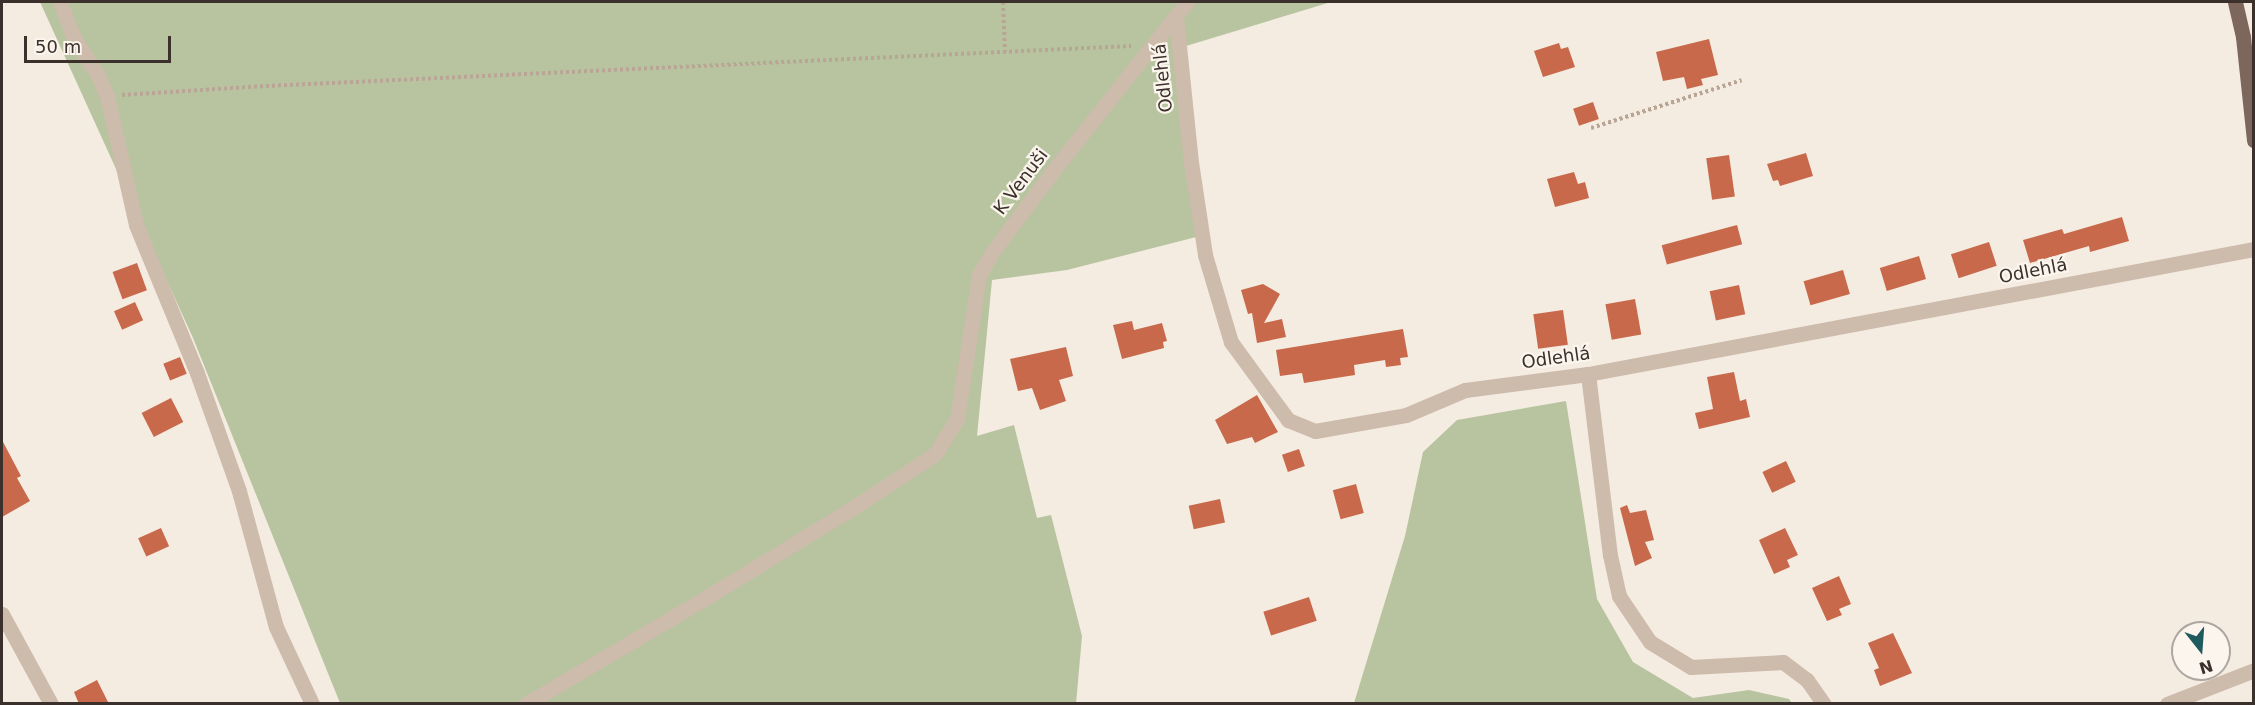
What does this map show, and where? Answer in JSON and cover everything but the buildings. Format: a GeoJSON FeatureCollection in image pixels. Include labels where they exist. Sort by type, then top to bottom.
{"type":"FeatureCollection","features":[{"type":"Feature","properties":{"kind":"main road"},"geometry":{"type":"LineString","coordinates":[[2235,2],[2243,37],[2253,140]]}},
{"type":"Feature","properties":{"kind":"street"},"geometry":{"type":"LineString","coordinates":[[60,2],[74,39],[98,75],[107,96],[136,225],[197,373],[239,491],[276,627],[312,704]]}},
{"type":"Feature","properties":{"kind":"street","name":"K Venuši"},"geometry":{"type":"LineString","coordinates":[[526,704],[862,502],[935,454],[957,419],[979,275],[993,251],[1056,167],[1187,2]]}},
{"type":"Feature","properties":{"kind":"street","name":"Odlehlá"},"geometry":{"type":"LineString","coordinates":[[1176,17],[1191,162],[1205,255],[1231,342],[1288,420],[1315,431],[1406,415],[1465,390],[1588,374],[2253,249]]}},
{"type":"Feature","properties":{"kind":"street"},"geometry":{"type":"LineString","coordinates":[[1588,374],[1610,555],[1619,596],[1650,642],[1691,667],[1783,662],[1807,680],[1824,704]]}},
{"type":"Feature","properties":{"kind":"street"},"geometry":{"type":"LineString","coordinates":[[2,614],[51,704]]}},
{"type":"Feature","properties":{"kind":"street"},"geometry":{"type":"LineString","coordinates":[[2167,704],[2253,670]]}},
{"type":"Feature","properties":{"kind":"path"},"geometry":{"type":"LineString","coordinates":[[1003,2],[1005,52]]}},
{"type":"Feature","properties":{"kind":"path"},"geometry":{"type":"LineString","coordinates":[[107,96],[266,86],[1155,45]]}},
{"type":"Feature","properties":{"kind":"path"},"geometry":{"type":"LineString","coordinates":[[1591,128],[1742,80]]}},
{"type":"Feature","properties":{"kind":"green space"},"geometry":{"type":"Polygon","coordinates":[[[40,2],[1331,2],[1186,46],[1204,235],[1067,270],[992,280],[977,436],[1014,425],[1037,518],[1051,515],[1082,636],[1076,704],[340,703],[193,338],[40,2]]]}},
{"type":"Feature","properties":{"kind":"green space"},"geometry":{"type":"Polygon","coordinates":[[[1566,401],[1597,599],[1633,662],[1693,698],[1749,690],[1789,699],[1792,703],[1354,703],[1405,536],[1423,452],[1457,420],[1566,401]]]}}]}
